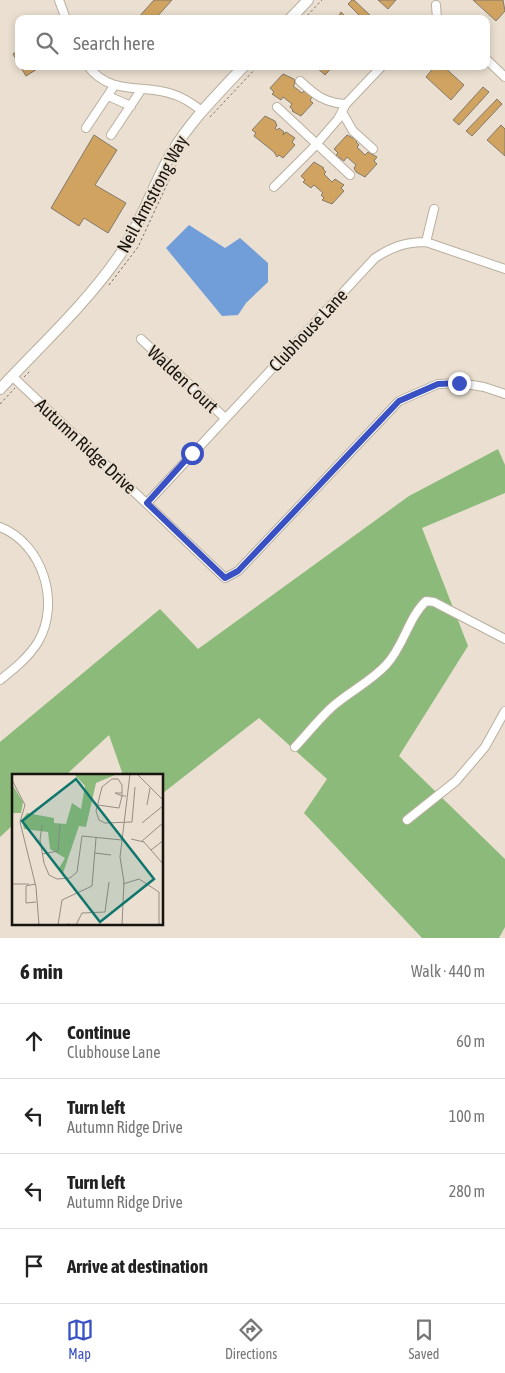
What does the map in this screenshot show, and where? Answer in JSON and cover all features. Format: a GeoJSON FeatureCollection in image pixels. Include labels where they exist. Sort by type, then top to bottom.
{"type":"FeatureCollection","features":[{"type":"Feature","properties":{"kind":"main road"},"geometry":{"type":"LineString","coordinates":[[294,15],[308,0]]}},
{"type":"Feature","properties":{"kind":"main road","name":"Neil Armstrong Way"},"geometry":{"type":"LineString","coordinates":[[0,389],[96,286],[119,256],[135,231],[170,156],[202,111],[240,70]]}},
{"type":"Feature","properties":{"kind":"street"},"geometry":{"type":"LineString","coordinates":[[59,0],[65,15]]}},
{"type":"Feature","properties":{"kind":"street"},"geometry":{"type":"LineString","coordinates":[[436,5],[437,15]]}},
{"type":"Feature","properties":{"kind":"street"},"geometry":{"type":"LineString","coordinates":[[490,63],[505,77]]}},
{"type":"Feature","properties":{"kind":"street"},"geometry":{"type":"LineString","coordinates":[[91,70],[94,74],[114,86],[174,94],[202,111]]}},
{"type":"Feature","properties":{"kind":"street"},"geometry":{"type":"LineString","coordinates":[[274,187],[317,144],[346,104],[378,70]]}},
{"type":"Feature","properties":{"kind":"street"},"geometry":{"type":"LineString","coordinates":[[300,80],[319,98],[332,104],[346,104]]}},
{"type":"Feature","properties":{"kind":"street"},"geometry":{"type":"LineString","coordinates":[[86,128],[114,86]]}},
{"type":"Feature","properties":{"kind":"street"},"geometry":{"type":"LineString","coordinates":[[111,135],[141,90]]}},
{"type":"Feature","properties":{"kind":"street"},"geometry":{"type":"LineString","coordinates":[[108,96],[131,106]]}},
{"type":"Feature","properties":{"kind":"street"},"geometry":{"type":"LineString","coordinates":[[278,107],[350,175]]}},
{"type":"Feature","properties":{"kind":"street"},"geometry":{"type":"LineString","coordinates":[[342,112],[353,131],[373,149]]}},
{"type":"Feature","properties":{"kind":"street"},"geometry":{"type":"LineString","coordinates":[[426,242],[434,209]]}},
{"type":"Feature","properties":{"kind":"street","name":"Clubhouse Lane"},"geometry":{"type":"LineString","coordinates":[[147,503],[375,258],[393,246],[412,242],[426,242],[505,269]]}},
{"type":"Feature","properties":{"kind":"street","name":"Walden Court"},"geometry":{"type":"LineString","coordinates":[[141,339],[225,418]]}},
{"type":"Feature","properties":{"kind":"street","name":"Autumn Ridge Drive"},"geometry":{"type":"LineString","coordinates":[[12,376],[225,578],[238,571],[399,401],[438,384],[459,383],[484,386],[505,394]]}},
{"type":"Feature","properties":{"kind":"street"},"geometry":{"type":"LineString","coordinates":[[0,527],[17,538],[35,556],[46,586],[48,606],[47,619],[38,641],[24,660],[0,680]]}},
{"type":"Feature","properties":{"kind":"street"},"geometry":{"type":"LineString","coordinates":[[295,747],[332,707],[374,677],[387,664],[398,648],[419,608],[426,601],[434,602],[505,639]]}},
{"type":"Feature","properties":{"kind":"street"},"geometry":{"type":"LineString","coordinates":[[407,820],[456,781],[485,747],[505,712]]}},
{"type":"Feature","properties":{"kind":"path"},"geometry":{"type":"LineString","coordinates":[[308,15],[322,0]]}},
{"type":"Feature","properties":{"kind":"green space"},"geometry":{"type":"Polygon","coordinates":[[[498,449],[505,465],[505,493],[422,528],[468,646],[399,756],[505,859],[505,927],[499,938],[422,938],[304,813],[327,779],[259,718],[164,792],[164,774],[123,774],[109,735],[67,774],[12,774],[12,826],[0,837],[0,742],[160,609],[198,649],[409,496],[498,449]]]}},
{"type":"Feature","properties":{"kind":"water"},"geometry":{"type":"Polygon","coordinates":[[[189,225],[225,248],[240,238],[268,263],[268,282],[246,303],[238,315],[222,316],[166,248],[189,225]]]}},
{"type":"Feature","properties":{"kind":"building"},"geometry":{"type":"Polygon","coordinates":[[[154,0],[172,0],[159,15],[141,15],[154,0]]]}},
{"type":"Feature","properties":{"kind":"building"},"geometry":{"type":"Polygon","coordinates":[[[354,0],[370,15],[359,15],[348,4],[354,0]]]}},
{"type":"Feature","properties":{"kind":"building"},"geometry":{"type":"Polygon","coordinates":[[[378,0],[396,0],[388,9],[378,0]]]}},
{"type":"Feature","properties":{"kind":"building"},"geometry":{"type":"Polygon","coordinates":[[[473,0],[503,0],[505,11],[496,21],[473,0]]]}},
{"type":"Feature","properties":{"kind":"building"},"geometry":{"type":"Polygon","coordinates":[[[22,70],[36,70],[26,76],[22,70]]]}},
{"type":"Feature","properties":{"kind":"building"},"geometry":{"type":"Polygon","coordinates":[[[319,70],[329,70],[325,75],[319,70]]]}},
{"type":"Feature","properties":{"kind":"building"},"geometry":{"type":"Polygon","coordinates":[[[432,70],[447,70],[464,85],[451,100],[426,77],[432,70]]]}},
{"type":"Feature","properties":{"kind":"building"},"geometry":{"type":"Polygon","coordinates":[[[283,74],[294,79],[295,84],[293,86],[302,93],[304,91],[313,96],[310,100],[313,103],[301,116],[292,111],[290,107],[292,104],[283,97],[281,100],[272,94],[274,92],[270,88],[283,74]]]}},
{"type":"Feature","properties":{"kind":"building"},"geometry":{"type":"Polygon","coordinates":[[[483,87],[489,92],[459,125],[453,120],[483,87]]]}},
{"type":"Feature","properties":{"kind":"building"},"geometry":{"type":"Polygon","coordinates":[[[497,99],[502,104],[472,136],[466,131],[497,99]]]}},
{"type":"Feature","properties":{"kind":"building"},"geometry":{"type":"Polygon","coordinates":[[[265,116],[275,121],[277,126],[275,128],[277,130],[279,128],[284,132],[283,135],[286,132],[295,138],[292,142],[295,145],[283,158],[279,155],[277,157],[274,152],[254,136],[256,133],[252,130],[265,116]]]}},
{"type":"Feature","properties":{"kind":"building"},"geometry":{"type":"Polygon","coordinates":[[[501,125],[505,129],[505,156],[487,140],[501,125]]]}},
{"type":"Feature","properties":{"kind":"building"},"geometry":{"type":"Polygon","coordinates":[[[94,135],[117,150],[95,185],[126,203],[108,233],[84,218],[79,226],[51,208],[94,135]]]}},
{"type":"Feature","properties":{"kind":"building"},"geometry":{"type":"Polygon","coordinates":[[[347,135],[357,140],[356,142],[359,145],[357,147],[365,155],[368,152],[377,157],[374,161],[377,164],[365,177],[356,172],[354,168],[356,165],[347,157],[344,161],[336,155],[338,153],[334,149],[347,135]]]}},
{"type":"Feature","properties":{"kind":"building"},"geometry":{"type":"Polygon","coordinates":[[[314,162],[324,168],[326,172],[324,174],[332,182],[335,179],[344,185],[341,188],[344,191],[332,204],[322,200],[324,198],[321,195],[323,193],[314,185],[311,188],[303,182],[305,180],[301,176],[314,162]]]}},
{"type":"Feature","properties":{"kind":"route"},"geometry":{"type":"LineString","coordinates":[[192,453],[147,503],[225,578],[238,571],[399,401],[418,391],[438,384],[459,383]]}}]}
